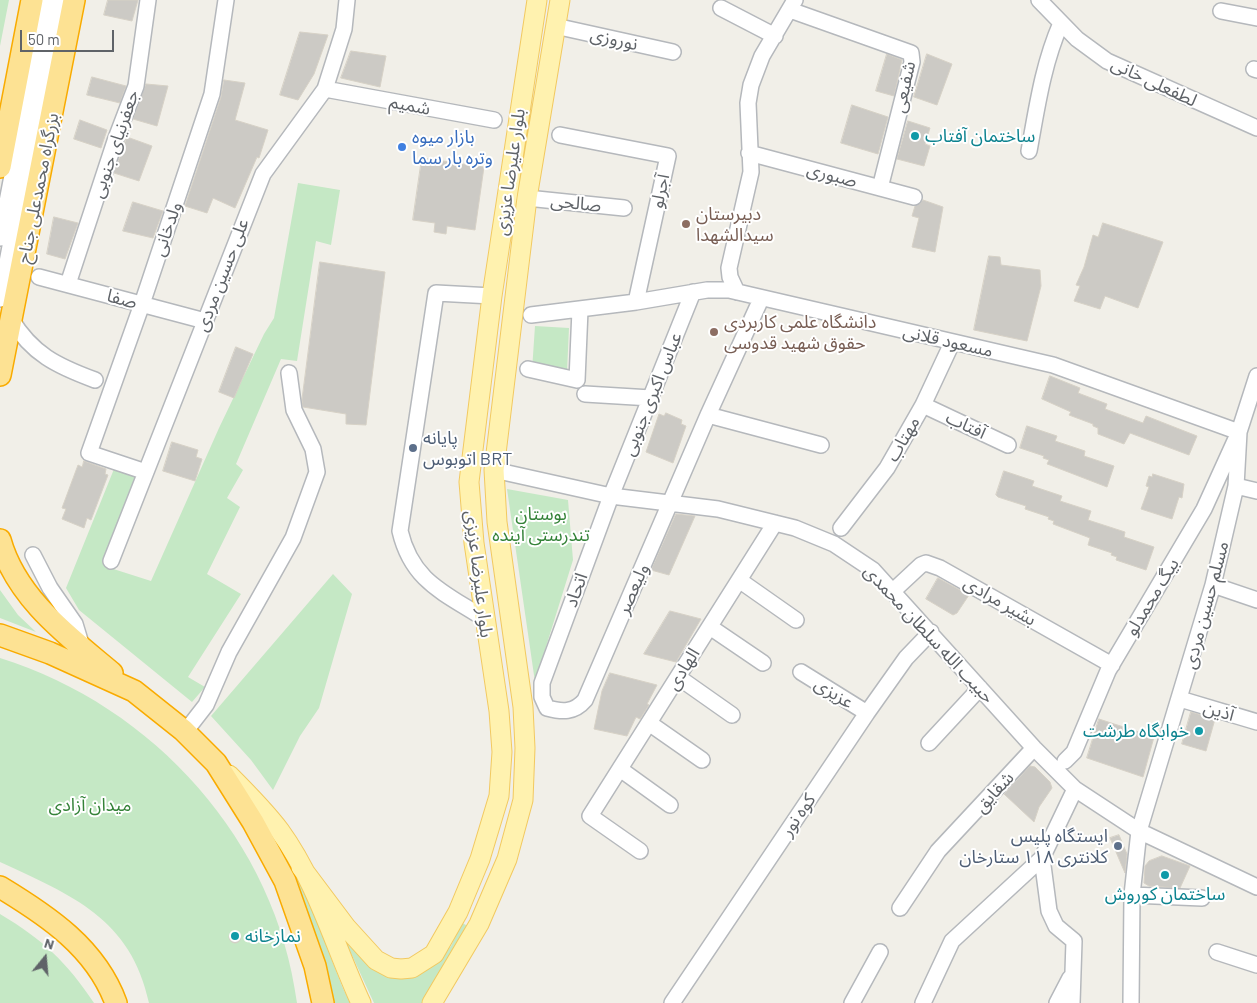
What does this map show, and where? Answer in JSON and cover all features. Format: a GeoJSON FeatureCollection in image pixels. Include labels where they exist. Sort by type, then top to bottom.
{"type":"FeatureCollection","features":[{"type":"Feature","properties":{"kind":"highway"},"geometry":{"type":"LineString","coordinates":[[0,167],[32,0]]}},
{"type":"Feature","properties":{"kind":"highway","name":"بزرگراه محمدعلی جناح"},"geometry":{"type":"LineString","coordinates":[[0,375],[74,0]]}},
{"type":"Feature","properties":{"kind":"highway"},"geometry":{"type":"LineString","coordinates":[[0,540],[6,559],[36,605],[50,620],[185,732],[216,763],[253,822],[284,881],[315,966],[323,1003]]}},
{"type":"Feature","properties":{"kind":"highway"},"geometry":{"type":"LineString","coordinates":[[0,635],[57,656],[134,691]]}},
{"type":"Feature","properties":{"kind":"highway"},"geometry":{"type":"LineString","coordinates":[[0,886],[41,911],[75,939],[110,988],[116,1003]]}},
{"type":"Feature","properties":{"kind":"main road","name":"بلوار علیرضا عزیزی"},"geometry":{"type":"LineString","coordinates":[[301,867],[362,947],[376,960],[390,968],[412,968],[430,957],[444,939],[458,912],[480,860],[499,796],[502,752],[500,719],[472,524],[470,467],[492,296],[537,0]]}},
{"type":"Feature","properties":{"kind":"main road","name":"بلوار علیرضا عزیزی"},"geometry":{"type":"LineString","coordinates":[[432,1003],[479,924],[507,860],[522,800],[525,726],[497,522],[494,470],[527,198],[560,0]]}},
{"type":"Feature","properties":{"kind":"main road"},"geometry":{"type":"LineString","coordinates":[[470,467],[494,470]]}},
{"type":"Feature","properties":{"kind":"main road"},"geometry":{"type":"LineString","coordinates":[[488,643],[514,641]]}},
{"type":"Feature","properties":{"kind":"main road"},"geometry":{"type":"LineString","coordinates":[[216,763],[264,810],[281,833],[301,867],[361,1003]]}},
{"type":"Feature","properties":{"kind":"main road"},"geometry":{"type":"LineString","coordinates":[[458,912],[479,924]]}},
{"type":"Feature","properties":{"kind":"street"},"geometry":{"type":"LineString","coordinates":[[0,238],[46,0]]}},
{"type":"Feature","properties":{"kind":"street"},"geometry":{"type":"LineString","coordinates":[[0,299],[57,0]]}},
{"type":"Feature","properties":{"kind":"street","name":"جعفرنیای جنوبی"},"geometry":{"type":"LineString","coordinates":[[68,284],[115,141],[136,86],[148,0]]}},
{"type":"Feature","properties":{"kind":"street","name":"ولدخانی"},"geometry":{"type":"LineString","coordinates":[[146,472],[89,453],[142,304],[212,94],[226,0]]}},
{"type":"Feature","properties":{"kind":"street","name":"علی حسین مردی"},"geometry":{"type":"LineString","coordinates":[[111,562],[262,174],[325,89],[344,29],[347,0]]}},
{"type":"Feature","properties":{"kind":"street","name":"لطفعلی خانی"},"geometry":{"type":"LineString","coordinates":[[1039,0],[1077,39],[1121,70],[1257,128]]}},
{"type":"Feature","properties":{"kind":"street"},"geometry":{"type":"LineString","coordinates":[[737,292],[730,277],[729,268],[749,188],[751,172],[748,103],[750,85],[762,56],[793,5]]}},
{"type":"Feature","properties":{"kind":"street","name":"شفیعی"},"geometry":{"type":"LineString","coordinates":[[793,5],[911,53],[912,62],[880,188]]}},
{"type":"Feature","properties":{"kind":"street"},"geometry":{"type":"LineString","coordinates":[[721,8],[775,36]]}},
{"type":"Feature","properties":{"kind":"street"},"geometry":{"type":"LineString","coordinates":[[1221,11],[1257,18]]}},
{"type":"Feature","properties":{"kind":"street"},"geometry":{"type":"LineString","coordinates":[[1029,151],[1049,49],[1061,23]]}},
{"type":"Feature","properties":{"kind":"street","name":"نوروزی"},"geometry":{"type":"LineString","coordinates":[[555,26],[673,52]]}},
{"type":"Feature","properties":{"kind":"street","name":"شمیم"},"geometry":{"type":"LineString","coordinates":[[325,89],[494,120]]}},
{"type":"Feature","properties":{"kind":"street","name":"آجرلو"},"geometry":{"type":"LineString","coordinates":[[560,135],[668,156],[636,302]]}},
{"type":"Feature","properties":{"kind":"street","name":"صبوری"},"geometry":{"type":"LineString","coordinates":[[749,153],[914,197]]}},
{"type":"Feature","properties":{"kind":"street","name":"صالحی"},"geometry":{"type":"LineString","coordinates":[[527,198],[624,208]]}},
{"type":"Feature","properties":{"kind":"street","name":"صفا"},"geometry":{"type":"LineString","coordinates":[[39,277],[205,321]]}},
{"type":"Feature","properties":{"kind":"street","name":"مسعود قلانی"},"geometry":{"type":"LineString","coordinates":[[531,315],[580,310],[714,289],[737,292],[1053,365],[1239,432]]}},
{"type":"Feature","properties":{"kind":"street","name":"عباس اکبری جنوبی"},"geometry":{"type":"LineString","coordinates":[[611,496],[693,292]]}},
{"type":"Feature","properties":{"kind":"street"},"geometry":{"type":"LineString","coordinates":[[485,619],[424,579],[408,554],[400,531],[436,293],[492,296]]}},
{"type":"Feature","properties":{"kind":"street","name":"ولیعصر"},"geometry":{"type":"LineString","coordinates":[[542,683],[542,697],[547,708],[566,712],[580,706],[584,700],[708,415],[761,299]]}},
{"type":"Feature","properties":{"kind":"street"},"geometry":{"type":"LineString","coordinates":[[528,369],[577,380],[580,310]]}},
{"type":"Feature","properties":{"kind":"street"},"geometry":{"type":"LineString","coordinates":[[11,319],[22,336],[40,354],[61,367],[95,380]]}},
{"type":"Feature","properties":{"kind":"street","name":"مهتاب"},"geometry":{"type":"LineString","coordinates":[[840,528],[887,468],[923,405],[952,343]]}},
{"type":"Feature","properties":{"kind":"street"},"geometry":{"type":"LineString","coordinates":[[185,732],[206,705],[230,652],[293,538],[316,472],[314,449],[294,410],[289,373]]}},
{"type":"Feature","properties":{"kind":"street","name":"مسلم حسین مردی"},"geometry":{"type":"LineString","coordinates":[[1131,1003],[1132,895],[1140,831],[1213,585],[1236,486],[1239,432],[1250,417],[1257,376]]}},
{"type":"Feature","properties":{"kind":"street"},"geometry":{"type":"LineString","coordinates":[[585,394],[652,398]]}},
{"type":"Feature","properties":{"kind":"street","name":"آفتاب"},"geometry":{"type":"LineString","coordinates":[[923,405],[1008,445]]}},
{"type":"Feature","properties":{"kind":"street"},"geometry":{"type":"LineString","coordinates":[[708,415],[821,445]]}},
{"type":"Feature","properties":{"kind":"street","name":"بیگ محمدلو"},"geometry":{"type":"LineString","coordinates":[[1064,761],[1074,752],[1112,665],[1204,509],[1239,432]]}},
{"type":"Feature","properties":{"kind":"street","name":"حبیب الله سلطان محمدی"},"geometry":{"type":"LineString","coordinates":[[494,470],[611,496],[718,509],[795,528],[834,544],[873,570],[1034,748],[1075,789],[1140,831],[1257,888]]}},
{"type":"Feature","properties":{"kind":"street"},"geometry":{"type":"LineString","coordinates":[[1236,486],[1257,491]]}},
{"type":"Feature","properties":{"kind":"street","name":"اتحاد"},"geometry":{"type":"LineString","coordinates":[[542,683],[611,496]]}},
{"type":"Feature","properties":{"kind":"street","name":"الهادی"},"geometry":{"type":"LineString","coordinates":[[640,851],[590,816],[775,523]]}},
{"type":"Feature","properties":{"kind":"street"},"geometry":{"type":"LineString","coordinates":[[33,555],[50,588],[75,624],[82,647]]}},
{"type":"Feature","properties":{"kind":"street","name":"بشیر مرادی"},"geometry":{"type":"LineString","coordinates":[[892,592],[921,565],[926,563],[940,568],[1112,665]]}},
{"type":"Feature","properties":{"kind":"street"},"geometry":{"type":"LineString","coordinates":[[739,580],[796,620]]}},
{"type":"Feature","properties":{"kind":"street"},"geometry":{"type":"LineString","coordinates":[[1213,585],[1257,600]]}},
{"type":"Feature","properties":{"kind":"street"},"geometry":{"type":"LineString","coordinates":[[710,627],[763,663]]}},
{"type":"Feature","properties":{"kind":"street","name":"کوه نور"},"geometry":{"type":"LineString","coordinates":[[672,1003],[867,713],[906,658],[931,632]]}},
{"type":"Feature","properties":{"kind":"street","name":"عزیزی"},"geometry":{"type":"LineString","coordinates":[[801,672],[867,713]]}},
{"type":"Feature","properties":{"kind":"street"},"geometry":{"type":"LineString","coordinates":[[678,677],[732,715]]}},
{"type":"Feature","properties":{"kind":"street"},"geometry":{"type":"LineString","coordinates":[[929,743],[980,688]]}},
{"type":"Feature","properties":{"kind":"street","name":"آذین"},"geometry":{"type":"LineString","coordinates":[[1180,699],[1257,722]]}},
{"type":"Feature","properties":{"kind":"street"},"geometry":{"type":"LineString","coordinates":[[649,723],[702,760]]}},
{"type":"Feature","properties":{"kind":"street","name":"شقایق"},"geometry":{"type":"LineString","coordinates":[[900,908],[938,851],[1034,748]]}},
{"type":"Feature","properties":{"kind":"street"},"geometry":{"type":"LineString","coordinates":[[620,770],[670,805]]}},
{"type":"Feature","properties":{"kind":"street"},"geometry":{"type":"LineString","coordinates":[[923,1003],[952,941],[1042,858],[1075,789]]}},
{"type":"Feature","properties":{"kind":"street"},"geometry":{"type":"LineString","coordinates":[[1042,858],[1049,910],[1056,926],[1074,941],[1072,1003]]}},
{"type":"Feature","properties":{"kind":"street"},"geometry":{"type":"LineString","coordinates":[[1132,895],[1202,898]]}},
{"type":"Feature","properties":{"kind":"street"},"geometry":{"type":"LineString","coordinates":[[852,1003],[880,952]]}},
{"type":"Feature","properties":{"kind":"street"},"geometry":{"type":"LineString","coordinates":[[1217,952],[1257,965]]}},
{"type":"Feature","properties":{"kind":"street"},"geometry":{"type":"LineString","coordinates":[[1057,1003],[1072,974]]}},
{"type":"Feature","properties":{"kind":"green space"},"geometry":{"type":"Polygon","coordinates":[[[0,0],[9,0],[0,46],[0,0]]]}},
{"type":"Feature","properties":{"kind":"green space"},"geometry":{"type":"Polygon","coordinates":[[[298,183],[340,190],[331,245],[316,241],[297,361],[281,359],[236,464],[243,470],[227,498],[240,507],[207,574],[241,594],[188,677],[205,687],[192,702],[79,610],[66,588],[114,469],[137,476],[104,566],[151,581],[219,428],[264,334],[274,318],[298,183]]]}},
{"type":"Feature","properties":{"kind":"green space"},"geometry":{"type":"Polygon","coordinates":[[[535,326],[569,328],[567,372],[532,370],[535,326]]]}},
{"type":"Feature","properties":{"kind":"green space","name":"بوستان تندرستی آینده"},"geometry":{"type":"Polygon","coordinates":[[[507,489],[568,500],[573,560],[535,682],[507,489]]]}},
{"type":"Feature","properties":{"kind":"green space"},"geometry":{"type":"Polygon","coordinates":[[[333,574],[352,594],[319,708],[300,736],[273,790],[251,760],[211,716],[333,574]]]}},
{"type":"Feature","properties":{"kind":"green space"},"geometry":{"type":"Polygon","coordinates":[[[0,590],[18,615],[36,632],[0,618],[0,590]]]}},
{"type":"Feature","properties":{"kind":"green space","name":"میدان آزادی"},"geometry":{"type":"Polygon","coordinates":[[[0,658],[56,680],[108,709],[156,746],[198,788],[234,835],[263,888],[285,944],[297,1003],[149,1003],[140,974],[128,950],[113,930],[74,899],[0,862],[0,658]]]}},
{"type":"Feature","properties":{"kind":"green space"},"geometry":{"type":"Polygon","coordinates":[[[273,832],[299,876],[350,1003],[333,1003],[292,871],[273,832]]]}},
{"type":"Feature","properties":{"kind":"green space"},"geometry":{"type":"Polygon","coordinates":[[[0,914],[53,952],[74,975],[94,1003],[0,1003],[0,914]]]}},
{"type":"Feature","properties":{"kind":"green space"},"geometry":{"type":"Polygon","coordinates":[[[462,923],[468,926],[422,1003],[374,1003],[338,925],[369,963],[441,959],[451,946],[462,923]]]}},
{"type":"Feature","properties":{"kind":"building"},"geometry":{"type":"Polygon","coordinates":[[[108,0],[138,0],[132,21],[104,15],[108,0]]]}},
{"type":"Feature","properties":{"kind":"building"},"geometry":{"type":"Polygon","coordinates":[[[300,32],[328,35],[314,74],[298,100],[280,95],[300,32]]]}},
{"type":"Feature","properties":{"kind":"building"},"geometry":{"type":"Polygon","coordinates":[[[351,51],[386,56],[380,87],[341,78],[351,51]]]}},
{"type":"Feature","properties":{"kind":"building"},"geometry":{"type":"Polygon","coordinates":[[[887,54],[902,60],[894,96],[876,91],[887,54]]]}},
{"type":"Feature","properties":{"kind":"building"},"geometry":{"type":"Polygon","coordinates":[[[927,54],[952,64],[937,105],[914,97],[927,54]]]}},
{"type":"Feature","properties":{"kind":"building"},"geometry":{"type":"Polygon","coordinates":[[[92,77],[126,86],[120,103],[87,95],[92,77]]]}},
{"type":"Feature","properties":{"kind":"building"},"geometry":{"type":"Polygon","coordinates":[[[224,80],[245,83],[235,120],[268,130],[259,158],[257,157],[235,208],[213,198],[207,213],[185,206],[221,97],[224,80]]]}},
{"type":"Feature","properties":{"kind":"building"},"geometry":{"type":"Polygon","coordinates":[[[146,84],[168,86],[157,126],[133,119],[146,84]]]}},
{"type":"Feature","properties":{"kind":"building"},"geometry":{"type":"Polygon","coordinates":[[[852,105],[888,117],[878,154],[841,143],[852,105]]]}},
{"type":"Feature","properties":{"kind":"building"},"geometry":{"type":"Polygon","coordinates":[[[80,120],[107,130],[101,148],[74,139],[80,120]]]}},
{"type":"Feature","properties":{"kind":"building","name":"ساختمان آفتاب"},"geometry":{"type":"Polygon","coordinates":[[[908,121],[930,128],[925,144],[930,146],[924,166],[897,159],[908,121]]]}},
{"type":"Feature","properties":{"kind":"building"},"geometry":{"type":"Polygon","coordinates":[[[127,137],[152,146],[139,181],[114,173],[127,137]]]}},
{"type":"Feature","properties":{"kind":"building"},"geometry":{"type":"Polygon","coordinates":[[[422,158],[484,167],[475,230],[447,226],[446,234],[434,232],[435,223],[413,220],[422,158]]]}},
{"type":"Feature","properties":{"kind":"building"},"geometry":{"type":"Polygon","coordinates":[[[923,200],[943,207],[935,252],[912,247],[919,218],[912,216],[915,206],[923,200]]]}},
{"type":"Feature","properties":{"kind":"building"},"geometry":{"type":"Polygon","coordinates":[[[133,202],[163,211],[153,238],[123,231],[133,202]]]}},
{"type":"Feature","properties":{"kind":"building"},"geometry":{"type":"Polygon","coordinates":[[[54,217],[78,223],[65,259],[47,254],[54,217]]]}},
{"type":"Feature","properties":{"kind":"building"},"geometry":{"type":"Polygon","coordinates":[[[1103,223],[1163,242],[1138,308],[1105,296],[1100,309],[1074,301],[1080,286],[1076,285],[1084,267],[1093,235],[1098,237],[1103,223]]]}},
{"type":"Feature","properties":{"kind":"building"},"geometry":{"type":"Polygon","coordinates":[[[989,256],[1000,257],[1001,265],[1040,270],[1041,286],[1027,341],[974,330],[989,256]]]}},
{"type":"Feature","properties":{"kind":"building"},"geometry":{"type":"Polygon","coordinates":[[[320,262],[385,272],[366,425],[346,424],[346,414],[303,407],[302,400],[320,262]]]}},
{"type":"Feature","properties":{"kind":"building"},"geometry":{"type":"Polygon","coordinates":[[[236,347],[253,354],[234,398],[219,392],[236,347]]]}},
{"type":"Feature","properties":{"kind":"building"},"geometry":{"type":"Polygon","coordinates":[[[1050,376],[1080,388],[1078,393],[1107,404],[1105,409],[1143,423],[1146,416],[1197,436],[1189,455],[1130,433],[1124,444],[1098,434],[1098,428],[1093,426],[1093,424],[1069,415],[1071,412],[1042,399],[1050,376]]]}},
{"type":"Feature","properties":{"kind":"building"},"geometry":{"type":"Polygon","coordinates":[[[666,413],[682,420],[681,424],[686,426],[673,463],[646,452],[659,414],[664,416],[666,413]]]}},
{"type":"Feature","properties":{"kind":"building"},"geometry":{"type":"Polygon","coordinates":[[[1027,426],[1057,436],[1055,441],[1085,451],[1084,456],[1114,466],[1107,487],[1047,464],[1049,460],[1043,458],[1044,456],[1020,448],[1027,426]]]}},
{"type":"Feature","properties":{"kind":"building"},"geometry":{"type":"Polygon","coordinates":[[[172,442],[198,450],[196,457],[202,459],[195,481],[163,471],[172,442]]]}},
{"type":"Feature","properties":{"kind":"building"},"geometry":{"type":"Polygon","coordinates":[[[84,461],[106,469],[105,474],[108,475],[91,520],[87,518],[84,528],[62,519],[66,509],[62,508],[78,465],[82,467],[84,461]]]}},
{"type":"Feature","properties":{"kind":"building"},"geometry":{"type":"Polygon","coordinates":[[[1004,471],[1034,481],[1032,486],[1062,496],[1060,501],[1091,511],[1088,520],[1125,532],[1124,537],[1154,547],[1146,570],[1116,560],[1117,557],[1111,555],[1112,553],[1088,545],[1090,538],[1053,524],[1054,521],[1048,519],[1049,517],[1025,509],[1026,506],[998,497],[996,495],[1004,471]]]}},
{"type":"Feature","properties":{"kind":"building"},"geometry":{"type":"Polygon","coordinates":[[[1153,474],[1184,484],[1182,498],[1179,497],[1172,519],[1141,509],[1149,487],[1146,486],[1149,476],[1152,477],[1153,474]]]}},
{"type":"Feature","properties":{"kind":"building"},"geometry":{"type":"Polygon","coordinates":[[[676,514],[695,516],[669,575],[651,570],[676,514]]]}},
{"type":"Feature","properties":{"kind":"building"},"geometry":{"type":"Polygon","coordinates":[[[938,578],[969,595],[957,613],[953,615],[926,599],[938,578]]]}},
{"type":"Feature","properties":{"kind":"building"},"geometry":{"type":"Polygon","coordinates":[[[670,611],[701,619],[676,662],[644,654],[670,611]]]}},
{"type":"Feature","properties":{"kind":"building"},"geometry":{"type":"Polygon","coordinates":[[[610,673],[657,685],[647,704],[649,705],[640,719],[636,717],[627,736],[594,729],[602,691],[610,673]]]}},
{"type":"Feature","properties":{"kind":"building","name":"خوابگاه طرشت"},"geometry":{"type":"Polygon","coordinates":[[[1191,712],[1215,719],[1206,751],[1182,744],[1191,712]]]}},
{"type":"Feature","properties":{"kind":"building"},"geometry":{"type":"Polygon","coordinates":[[[1099,719],[1154,737],[1143,777],[1087,758],[1099,719]]]}},
{"type":"Feature","properties":{"kind":"building"},"geometry":{"type":"Polygon","coordinates":[[[1030,766],[1035,767],[1050,782],[1052,788],[1039,807],[1034,822],[1004,794],[1030,766]]]}},
{"type":"Feature","properties":{"kind":"building","name":"ایستگاه پلیس کلانتری ۱۱۸ ستارخان"},"geometry":{"type":"Polygon","coordinates":[[[1119,835],[1127,854],[1125,873],[1110,838],[1119,835]]]}},
{"type":"Feature","properties":{"kind":"building","name":"ساختمان کوروش"},"geometry":{"type":"Polygon","coordinates":[[[1162,856],[1190,866],[1180,888],[1149,886],[1144,883],[1145,866],[1149,861],[1162,856]]]}},
{"type":"Feature","properties":{"kind":"building","name":"نمازخانه"},"geometry":{"type":"Polygon","coordinates":[[[233,931],[237,931],[241,937],[237,943],[233,943],[229,939],[229,935],[233,931]]]}},
{"type":"Feature","properties":{"kind":"place","name":"ساختمان آفتاب"},"geometry":{"type":"Point","coordinates":[915,136]}},
{"type":"Feature","properties":{"kind":"place","name":"بازار میوه وتره بار سما"},"geometry":{"type":"Point","coordinates":[402,147]}},
{"type":"Feature","properties":{"kind":"place","name":"دبيرستان سیدالشهدا"},"geometry":{"type":"Point","coordinates":[686,224]}},
{"type":"Feature","properties":{"kind":"place","name":"دانشگاه علمی کاربردی حقوق شهید قدوسی"},"geometry":{"type":"Point","coordinates":[714,332]}},
{"type":"Feature","properties":{"kind":"place","name":"پایانه اتوبوس BRT"},"geometry":{"type":"Point","coordinates":[413,448]}},
{"type":"Feature","properties":{"kind":"place","name":"خوابگاه طرشت"},"geometry":{"type":"Point","coordinates":[1199,731]}},
{"type":"Feature","properties":{"kind":"place","name":"ایستگاه پلیس کلانتری ۱۱۸ ستارخان"},"geometry":{"type":"Point","coordinates":[1118,846]}},
{"type":"Feature","properties":{"kind":"place","name":"ساختمان کوروش"},"geometry":{"type":"Point","coordinates":[1165,875]}},
{"type":"Feature","properties":{"kind":"place","name":"نمازخانه"},"geometry":{"type":"Point","coordinates":[235,936]}}]}
